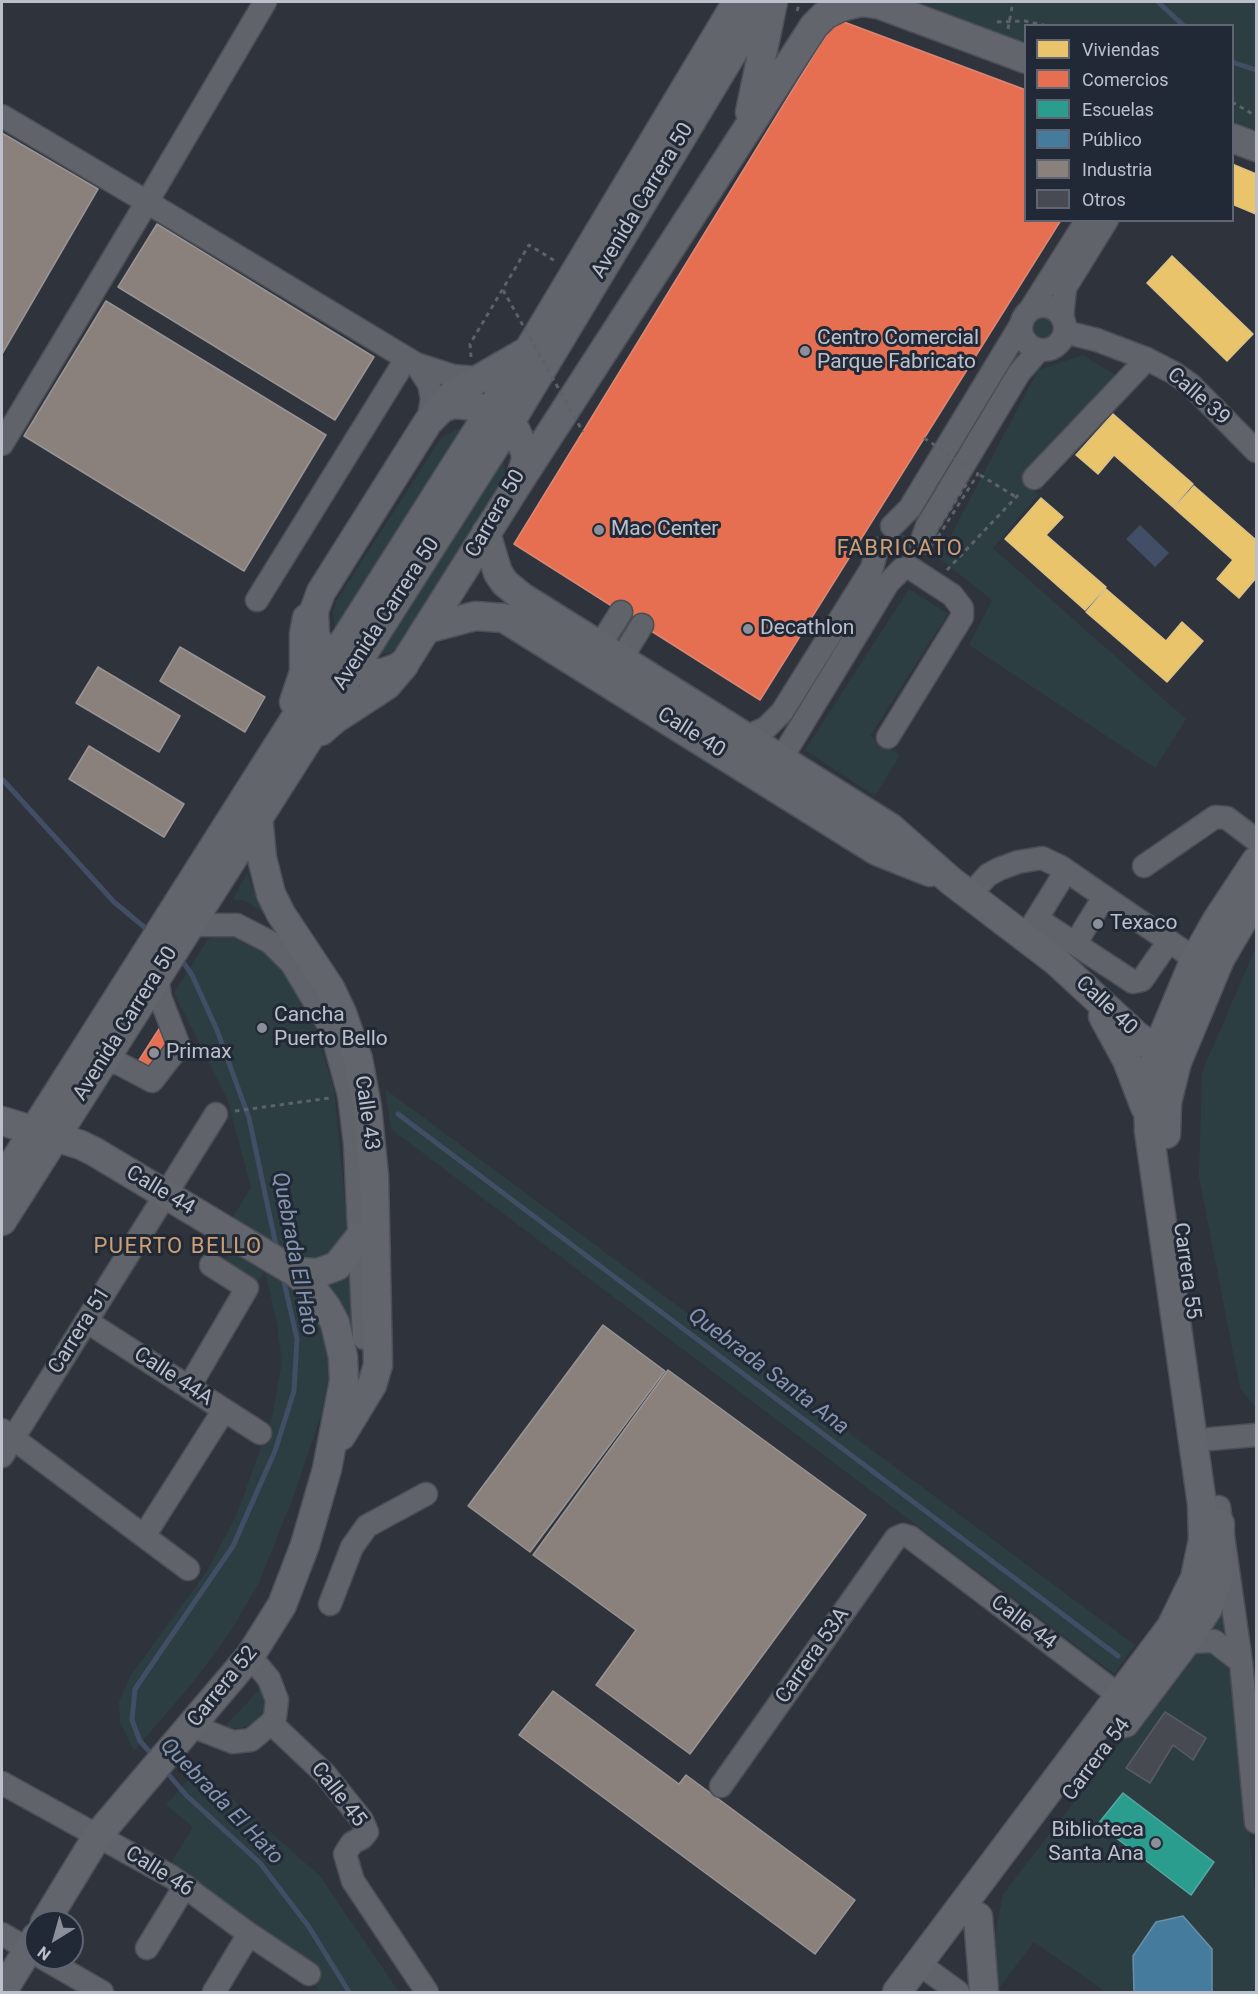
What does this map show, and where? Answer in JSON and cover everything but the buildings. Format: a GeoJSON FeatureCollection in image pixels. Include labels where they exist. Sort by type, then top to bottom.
{"type":"FeatureCollection","features":[{"type":"Feature","properties":{"kind":"main road","name":"Avenida Carrera 50"},"geometry":{"type":"LineString","coordinates":[[537,357],[737,2]]}},
{"type":"Feature","properties":{"kind":"main road","name":"Avenida Carrera 50"},"geometry":{"type":"LineString","coordinates":[[178,926],[283,756],[763,2]]}},
{"type":"Feature","properties":{"kind":"main road"},"geometry":{"type":"LineString","coordinates":[[745,132],[773,2]]}},
{"type":"Feature","properties":{"kind":"main road"},"geometry":{"type":"LineString","coordinates":[[520,480],[814,26],[825,15],[841,7],[862,2],[896,10],[1024,58]]}},
{"type":"Feature","properties":{"kind":"main road"},"geometry":{"type":"LineString","coordinates":[[1234,138],[1257,147]]}},
{"type":"Feature","properties":{"kind":"main road"},"geometry":{"type":"LineString","coordinates":[[283,756],[302,681],[306,620],[321,592],[428,422],[475,370],[537,357],[534,445],[520,480]]}},
{"type":"Feature","properties":{"kind":"main road"},"geometry":{"type":"LineString","coordinates":[[428,422],[442,408],[454,404],[475,406],[499,418]]}},
{"type":"Feature","properties":{"kind":"main road","name":"Carrera 50"},"geometry":{"type":"LineString","coordinates":[[343,663],[368,673],[383,673],[399,667],[411,653],[520,480],[526,459],[521,439],[499,418]]}},
{"type":"Feature","properties":{"kind":"main road","name":"Calle 40"},"geometry":{"type":"LineString","coordinates":[[486,533],[494,564],[505,583],[610,652],[891,828],[960,888]]}},
{"type":"Feature","properties":{"kind":"main road"},"geometry":{"type":"LineString","coordinates":[[321,592],[314,610],[315,636],[322,647],[343,663]]}},
{"type":"Feature","properties":{"kind":"main road","name":"Calle 40"},"geometry":{"type":"LineString","coordinates":[[426,629],[475,616],[504,618],[878,851],[960,888],[1031,928],[1082,984],[1124,1025],[1167,1056]]}},
{"type":"Feature","properties":{"kind":"main road"},"geometry":{"type":"LineString","coordinates":[[283,756],[387,685],[411,653]]}},
{"type":"Feature","properties":{"kind":"main road","name":"Avenida Carrera 50"},"geometry":{"type":"LineString","coordinates":[[2,1221],[44,1134],[148,969],[258,816],[283,756]]}},
{"type":"Feature","properties":{"kind":"main road","name":"Calle 43"},"geometry":{"type":"LineString","coordinates":[[258,816],[262,858],[272,894],[281,914],[330,988],[350,1033],[364,1084],[374,1176],[379,1356],[377,1373],[331,1453]]}},
{"type":"Feature","properties":{"kind":"main road","name":"Carrera 55"},"geometry":{"type":"LineString","coordinates":[[1212,1515],[1210,1439],[1166,1137],[1167,1056],[1178,1000],[1195,959],[1217,920],[1257,861]]}},
{"type":"Feature","properties":{"kind":"main road","name":"Carrera 55"},"geometry":{"type":"LineString","coordinates":[[1212,1515],[1148,1114],[1151,1075],[1167,1056],[1220,959],[1257,898]]}},
{"type":"Feature","properties":{"kind":"main road","name":"Avenida Carrera 50"},"geometry":{"type":"LineString","coordinates":[[2,1181],[102,1063],[148,969]]}},
{"type":"Feature","properties":{"kind":"main road"},"geometry":{"type":"LineString","coordinates":[[1082,984],[1125,1013],[1140,1018],[1161,1015],[1178,1000]]}},
{"type":"Feature","properties":{"kind":"main road"},"geometry":{"type":"LineString","coordinates":[[1082,984],[1127,1060],[1148,1114]]}},
{"type":"Feature","properties":{"kind":"main road","name":"Calle 44"},"geometry":{"type":"LineString","coordinates":[[2,1121],[95,1152],[295,1272],[309,1284],[327,1308],[341,1341],[344,1382],[331,1453]]}},
{"type":"Feature","properties":{"kind":"main road"},"geometry":{"type":"LineString","coordinates":[[295,1272],[318,1273],[337,1266],[360,1237]]}},
{"type":"Feature","properties":{"kind":"main road","name":"Carrera 52"},"geometry":{"type":"LineString","coordinates":[[52,1910],[98,1835],[192,1726],[267,1632],[293,1577],[317,1506],[331,1453]]}},
{"type":"Feature","properties":{"kind":"main road","name":"Carrera 54"},"geometry":{"type":"LineString","coordinates":[[925,1977],[1128,1702],[1186,1642],[1208,1608],[1218,1580],[1212,1515]]}},
{"type":"Feature","properties":{"kind":"main road","name":"Carrera 54"},"geometry":{"type":"LineString","coordinates":[[897,1992],[925,1977],[978,1917],[1128,1702],[1187,1598],[1212,1515]]}},
{"type":"Feature","properties":{"kind":"main road"},"geometry":{"type":"LineString","coordinates":[[978,1917],[984,1992]]}},
{"type":"Feature","properties":{"kind":"main road"},"geometry":{"type":"LineString","coordinates":[[2,1992],[24,1964]]}},
{"type":"Feature","properties":{"kind":"street"},"geometry":{"type":"LineString","coordinates":[[2,444],[265,2]]}},
{"type":"Feature","properties":{"kind":"street"},"geometry":{"type":"LineString","coordinates":[[2,116],[411,362],[423,371],[430,390],[432,409],[428,422]]}},
{"type":"Feature","properties":{"kind":"street"},"geometry":{"type":"LineString","coordinates":[[746,737],[766,728],[782,712],[872,568],[880,534],[892,526],[910,508],[1086,222]]}},
{"type":"Feature","properties":{"kind":"street"},"geometry":{"type":"LineString","coordinates":[[1064,325],[1051,308],[1036,307],[1026,316],[1023,337],[1032,347],[1039,350],[1053,348],[1059,344],[1064,325],[1065,288],[1106,222]]}},
{"type":"Feature","properties":{"kind":"street","name":"Calle 39"},"geometry":{"type":"LineString","coordinates":[[1064,325],[1147,358],[1191,385],[1257,451]]}},
{"type":"Feature","properties":{"kind":"street"},"geometry":{"type":"LineString","coordinates":[[757,775],[781,759],[888,584],[919,557],[927,526],[1023,366],[1039,350]]}},
{"type":"Feature","properties":{"kind":"street"},"geometry":{"type":"LineString","coordinates":[[1034,478],[1147,358]]}},
{"type":"Feature","properties":{"kind":"street"},"geometry":{"type":"LineString","coordinates":[[411,362],[453,376],[475,370]]}},
{"type":"Feature","properties":{"kind":"street"},"geometry":{"type":"LineString","coordinates":[[257,600],[411,362]]}},
{"type":"Feature","properties":{"kind":"street"},"geometry":{"type":"LineString","coordinates":[[892,526],[907,526],[918,536],[921,543]]}},
{"type":"Feature","properties":{"kind":"street"},"geometry":{"type":"LineString","coordinates":[[877,549],[879,556],[888,566],[905,568],[934,583],[958,601],[962,608],[962,616],[888,737]]}},
{"type":"Feature","properties":{"kind":"street"},"geometry":{"type":"LineString","coordinates":[[610,652],[621,612]]}},
{"type":"Feature","properties":{"kind":"street"},"geometry":{"type":"LineString","coordinates":[[610,652],[642,625]]}},
{"type":"Feature","properties":{"kind":"street"},"geometry":{"type":"LineString","coordinates":[[1144,866],[1215,817],[1227,819],[1257,840]]}},
{"type":"Feature","properties":{"kind":"street"},"geometry":{"type":"LineString","coordinates":[[960,888],[1018,861],[1042,858],[1066,871],[1195,959]]}},
{"type":"Feature","properties":{"kind":"street"},"geometry":{"type":"LineString","coordinates":[[1066,871],[1031,928],[1083,949],[1133,982],[1138,982],[1169,941]]}},
{"type":"Feature","properties":{"kind":"street"},"geometry":{"type":"LineString","coordinates":[[1082,984],[1083,949],[1104,897]]}},
{"type":"Feature","properties":{"kind":"street","name":"Calle 43"},"geometry":{"type":"LineString","coordinates":[[178,926],[237,925],[261,936],[292,964],[319,1006],[338,1050],[349,1095],[360,1237],[366,1395]]}},
{"type":"Feature","properties":{"kind":"street"},"geometry":{"type":"LineString","coordinates":[[102,1063],[118,1063],[152,1081],[179,1046],[148,969]]}},
{"type":"Feature","properties":{"kind":"street","name":"Carrera 51"},"geometry":{"type":"LineString","coordinates":[[5,1441],[86,1321],[165,1194],[222,1113]]}},
{"type":"Feature","properties":{"kind":"street"},"geometry":{"type":"LineString","coordinates":[[189,1387],[247,1288],[212,1265]]}},
{"type":"Feature","properties":{"kind":"street","name":"Calle 44A"},"geometry":{"type":"LineString","coordinates":[[86,1321],[260,1433]]}},
{"type":"Feature","properties":{"kind":"street"},"geometry":{"type":"LineString","coordinates":[[144,1536],[224,1410]]}},
{"type":"Feature","properties":{"kind":"street"},"geometry":{"type":"LineString","coordinates":[[1210,1439],[1257,1435]]}},
{"type":"Feature","properties":{"kind":"street"},"geometry":{"type":"LineString","coordinates":[[5,1441],[144,1536],[188,1569]]}},
{"type":"Feature","properties":{"kind":"street"},"geometry":{"type":"LineString","coordinates":[[330,1604],[352,1546],[367,1526],[426,1494]]}},
{"type":"Feature","properties":{"kind":"street","name":"Carrera 55"},"geometry":{"type":"LineString","coordinates":[[1212,1515],[1241,1662],[1257,1822]]}},
{"type":"Feature","properties":{"kind":"street","name":"Carrera 53A"},"geometry":{"type":"LineString","coordinates":[[721,1786],[896,1538],[903,1535],[910,1537]]}},
{"type":"Feature","properties":{"kind":"street","name":"Calle 44"},"geometry":{"type":"LineString","coordinates":[[910,1537],[1128,1702]]}},
{"type":"Feature","properties":{"kind":"street"},"geometry":{"type":"LineString","coordinates":[[1186,1642],[1214,1641],[1241,1662]]}},
{"type":"Feature","properties":{"kind":"street"},"geometry":{"type":"LineString","coordinates":[[192,1726],[233,1742],[251,1740],[271,1723],[275,1717],[277,1700],[269,1679],[250,1656]]}},
{"type":"Feature","properties":{"kind":"street","name":"Calle 45"},"geometry":{"type":"LineString","coordinates":[[271,1723],[325,1774],[362,1820],[367,1832],[362,1838],[352,1843],[345,1854],[353,1881],[428,1992]]}},
{"type":"Feature","properties":{"kind":"street","name":"Calle 46"},"geometry":{"type":"LineString","coordinates":[[2,1783],[185,1886],[249,1934],[309,1974]]}},
{"type":"Feature","properties":{"kind":"street"},"geometry":{"type":"LineString","coordinates":[[147,1948],[185,1886]]}},
{"type":"Feature","properties":{"kind":"street"},"geometry":{"type":"LineString","coordinates":[[2,1934],[24,1944]]}},
{"type":"Feature","properties":{"kind":"street"},"geometry":{"type":"LineString","coordinates":[[214,1992],[249,1934]]}},
{"type":"Feature","properties":{"kind":"street"},"geometry":{"type":"LineString","coordinates":[[68,1970],[102,1992]]}},
{"type":"Feature","properties":{"kind":"street"},"geometry":{"type":"LineString","coordinates":[[925,1977],[958,1992]]}},
{"type":"Feature","properties":{"kind":"path"},"geometry":{"type":"LineString","coordinates":[[990,22],[1025,21],[1038,24]]}},
{"type":"Feature","properties":{"kind":"path"},"geometry":{"type":"LineString","coordinates":[[1234,103],[1257,116]]}},
{"type":"Feature","properties":{"kind":"path"},"geometry":{"type":"LineString","coordinates":[[475,370],[471,344],[529,245],[557,262]]}},
{"type":"Feature","properties":{"kind":"path"},"geometry":{"type":"LineString","coordinates":[[503,290],[583,432]]}},
{"type":"Feature","properties":{"kind":"path"},"geometry":{"type":"LineString","coordinates":[[924,438],[1016,497]]}},
{"type":"Feature","properties":{"kind":"path"},"geometry":{"type":"LineString","coordinates":[[969,480],[932,538],[936,540],[978,474]]}},
{"type":"Feature","properties":{"kind":"path"},"geometry":{"type":"LineString","coordinates":[[934,583],[1034,478]]}},
{"type":"Feature","properties":{"kind":"path"},"geometry":{"type":"LineString","coordinates":[[222,1113],[340,1097]]}},
{"type":"Feature","properties":{"kind":"shaded area"},"geometry":{"type":"Polygon","coordinates":[[[912,2],[1256,2],[1256,135],[1234,126],[1234,24],[1024,24],[1024,46],[912,2]]]}},
{"type":"Feature","properties":{"kind":"shaded area"},"geometry":{"type":"Polygon","coordinates":[[[1044,316],[1053,320],[1057,329],[1053,338],[1044,342],[1035,338],[1031,329],[1035,320],[1044,316]]]}},
{"type":"Feature","properties":{"kind":"shaded area"},"geometry":{"type":"Polygon","coordinates":[[[1083,355],[1117,376],[1022,480],[1038,495],[993,548],[1186,719],[1155,768],[969,645],[992,600],[939,558],[1038,370],[1083,355]]]}},
{"type":"Feature","properties":{"kind":"shaded area"},"geometry":{"type":"Polygon","coordinates":[[[466,429],[336,633],[333,612],[337,600],[441,438],[455,430],[466,429]]]}},
{"type":"Feature","properties":{"kind":"shaded area"},"geometry":{"type":"Polygon","coordinates":[[[502,452],[505,473],[501,485],[398,647],[392,652],[372,656],[502,452]]]}},
{"type":"Feature","properties":{"kind":"shaded area"},"geometry":{"type":"Polygon","coordinates":[[[899,534],[908,538],[912,547],[908,556],[899,560],[890,556],[886,547],[890,538],[899,534]]]}},
{"type":"Feature","properties":{"kind":"shaded area"},"geometry":{"type":"Polygon","coordinates":[[[909,589],[948,614],[870,736],[900,755],[875,796],[805,750],[909,589]]]}},
{"type":"Feature","properties":{"kind":"shaded area"},"geometry":{"type":"Polygon","coordinates":[[[247,873],[265,914],[246,901],[233,899],[247,873]]]}},
{"type":"Feature","properties":{"kind":"shaded area"},"geometry":{"type":"Polygon","coordinates":[[[220,936],[237,938],[263,952],[290,980],[310,1012],[334,1089],[348,1232],[331,1254],[315,1261],[296,1258],[232,1219],[251,1187],[227,1099],[174,993],[208,939],[220,936]]]}},
{"type":"Feature","properties":{"kind":"shaded area"},"geometry":{"type":"Polygon","coordinates":[[[1256,947],[1256,1408],[1240,1388],[1199,1177],[1202,1072],[1256,947]]]}},
{"type":"Feature","properties":{"kind":"shaded area"},"geometry":{"type":"Polygon","coordinates":[[[385,1089],[1135,1645],[1114,1674],[391,1129],[385,1089]]]}},
{"type":"Feature","properties":{"kind":"shaded area"},"geometry":{"type":"Polygon","coordinates":[[[231,1251],[264,1270],[306,1300],[322,1330],[330,1368],[322,1412],[294,1495],[258,1585],[226,1638],[194,1681],[134,1751],[120,1722],[119,1702],[131,1675],[207,1571],[237,1514],[272,1417],[282,1362],[277,1324],[265,1271],[256,1284],[223,1265],[231,1251]]]}},
{"type":"Feature","properties":{"kind":"shaded area"},"geometry":{"type":"Polygon","coordinates":[[[353,1267],[356,1332],[356,1379],[325,1278],[353,1267]]]}},
{"type":"Feature","properties":{"kind":"shaded area"},"geometry":{"type":"Polygon","coordinates":[[[1222,1599],[1229,1637],[1207,1630],[1222,1599]]]}},
{"type":"Feature","properties":{"kind":"shaded area"},"geometry":{"type":"Polygon","coordinates":[[[1191,1651],[1212,1652],[1233,1671],[1256,1901],[1256,1992],[1106,1992],[1034,1942],[996,1992],[992,1951],[1003,1894],[1191,1651]]]}},
{"type":"Feature","properties":{"kind":"shaded area"},"geometry":{"type":"Polygon","coordinates":[[[264,1685],[268,1700],[264,1711],[252,1724],[240,1728],[223,1728],[264,1685]]]}},
{"type":"Feature","properties":{"kind":"shaded area"},"geometry":{"type":"Polygon","coordinates":[[[198,1768],[320,1876],[399,1992],[319,1992],[301,1958],[171,1863],[193,1827],[166,1805],[198,1768]]]}},
{"type":"Feature","properties":{"kind":"water"},"geometry":{"type":"Polygon","coordinates":[[[1140,525],[1169,553],[1155,567],[1126,539],[1140,525]]]}},
{"type":"Feature","properties":{"kind":"waterway"},"geometry":{"type":"LineString","coordinates":[[1158,2],[1182,24]]}},
{"type":"Feature","properties":{"kind":"waterway"},"geometry":{"type":"LineString","coordinates":[[1234,63],[1256,70]]}},
{"type":"Feature","properties":{"kind":"waterway","name":"Quebrada El Hato"},"geometry":{"type":"LineString","coordinates":[[2,779],[114,902],[149,931]]}},
{"type":"Feature","properties":{"kind":"waterway","name":"Quebrada El Hato"},"geometry":{"type":"LineString","coordinates":[[181,959],[192,975],[217,1030],[249,1118],[277,1250]]}},
{"type":"Feature","properties":{"kind":"waterway","name":"Quebrada Santa Ana"},"geometry":{"type":"LineString","coordinates":[[398,1114],[1118,1656]]}},
{"type":"Feature","properties":{"kind":"waterway","name":"Quebrada El Hato"},"geometry":{"type":"LineString","coordinates":[[154,1757],[140,1741],[132,1720],[135,1689],[233,1546],[275,1451],[294,1391],[297,1339],[283,1277]]}},
{"type":"Feature","properties":{"kind":"waterway","name":"Quebrada El Hato"},"geometry":{"type":"LineString","coordinates":[[164,1769],[186,1795],[260,1863],[309,1927],[349,1992]]}},
{"type":"Feature","properties":{"kind":"place","name":"Centro Comercial Parque Fabricato"},"geometry":{"type":"Point","coordinates":[805,351]}},
{"type":"Feature","properties":{"kind":"place","name":"Mac Center"},"geometry":{"type":"Point","coordinates":[599,530]}},
{"type":"Feature","properties":{"kind":"place","name":"Decathlon"},"geometry":{"type":"Point","coordinates":[748,629]}},
{"type":"Feature","properties":{"kind":"place","name":"Texaco"},"geometry":{"type":"Point","coordinates":[1098,924]}},
{"type":"Feature","properties":{"kind":"place","name":"Cancha Puerto Bello"},"geometry":{"type":"Point","coordinates":[262,1028]}},
{"type":"Feature","properties":{"kind":"place","name":"Primax"},"geometry":{"type":"Point","coordinates":[154,1053]}},
{"type":"Feature","properties":{"kind":"place","name":"Biblioteca Santa Ana"},"geometry":{"type":"Point","coordinates":[1156,1843]}},
{"type":"Feature","properties":{"kind":"district","name":"FABRICATO"},"geometry":{"type":"Point","coordinates":[900,549]}},
{"type":"Feature","properties":{"kind":"district","name":"PUERTO BELLO"},"geometry":{"type":"Point","coordinates":[178,1247]}}]}
